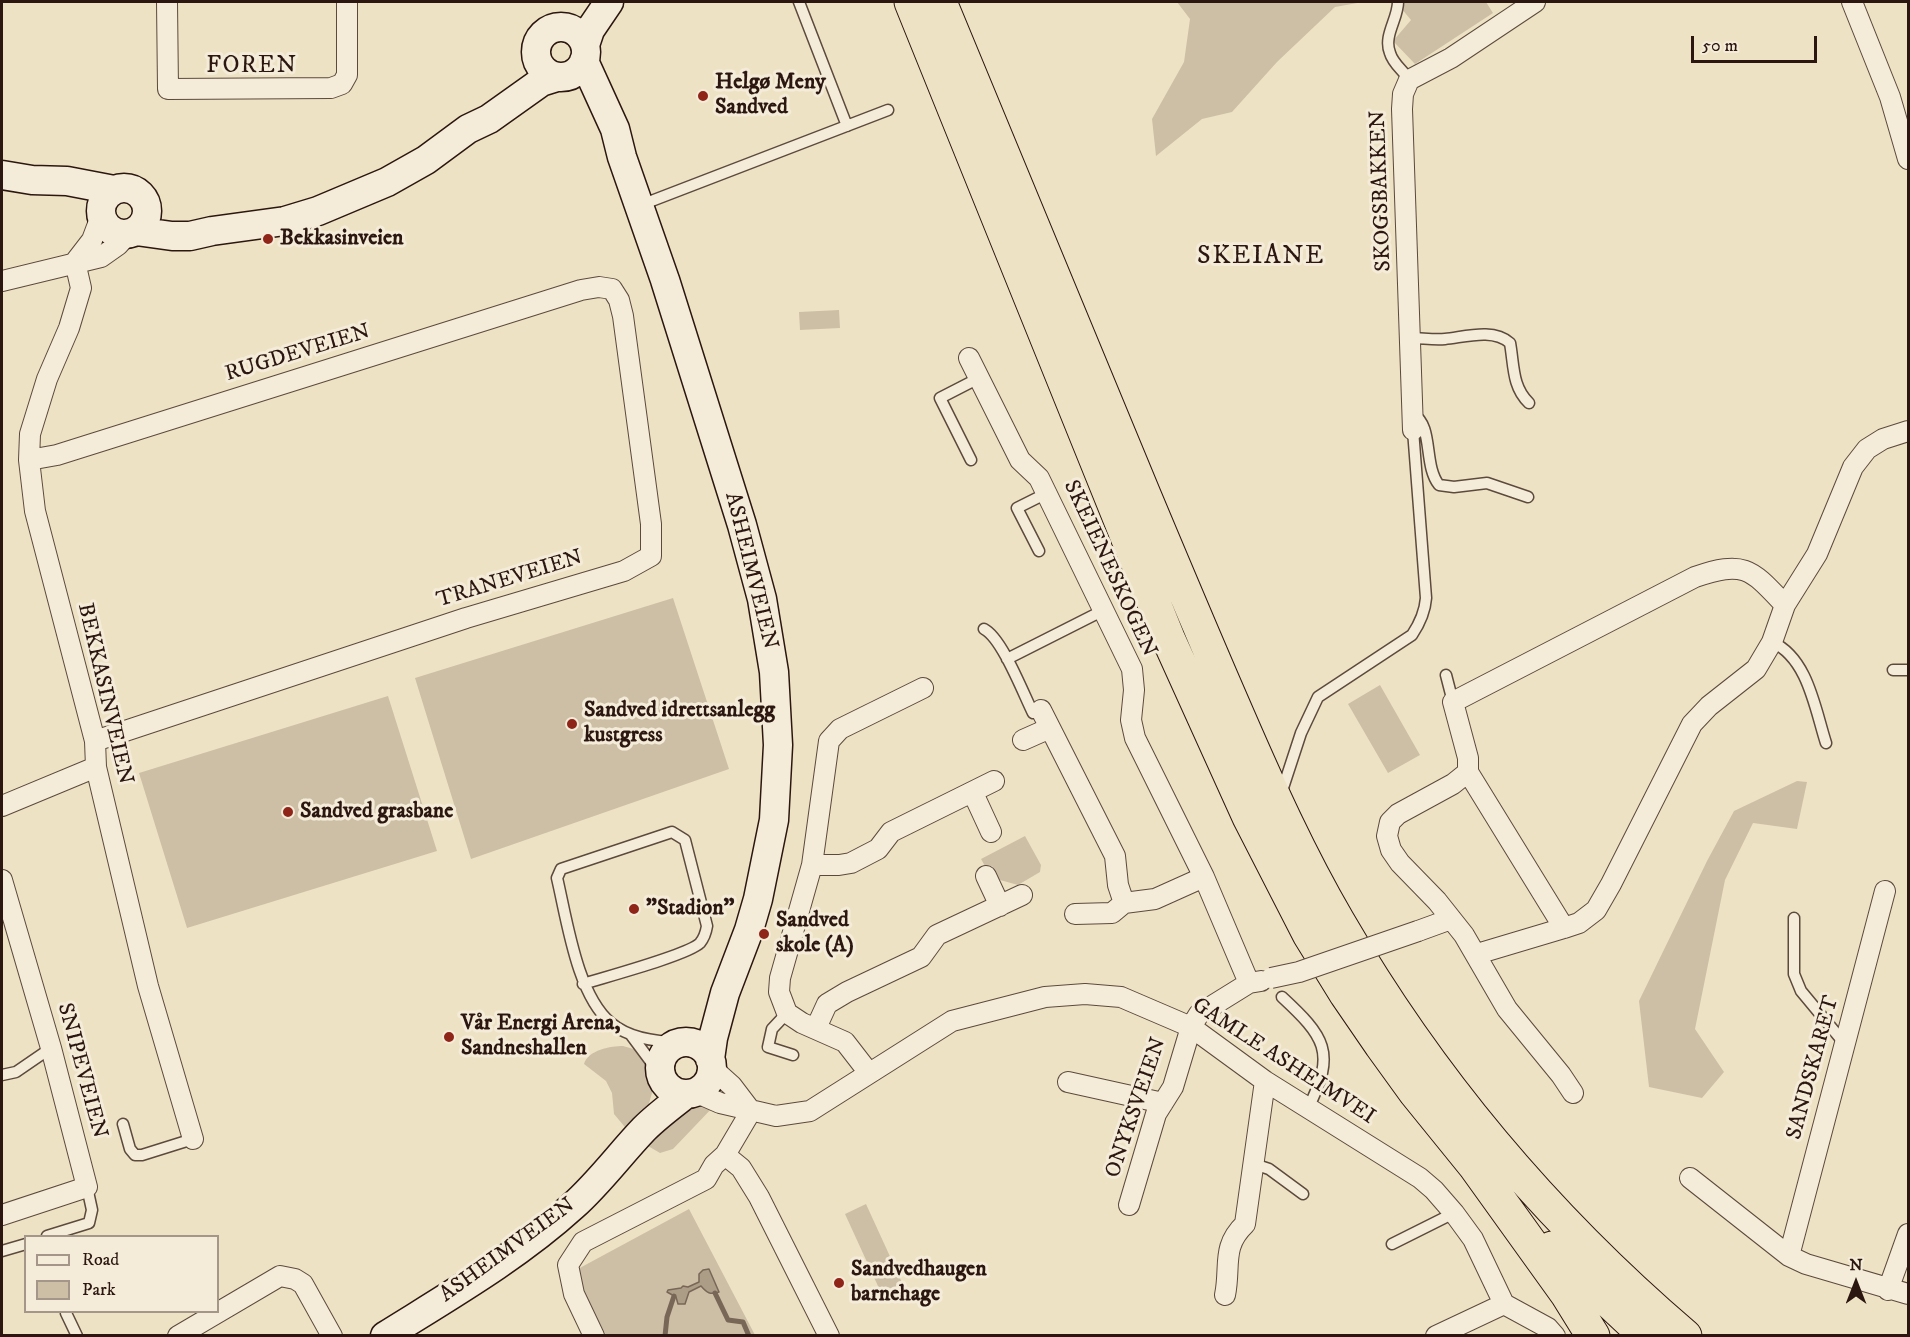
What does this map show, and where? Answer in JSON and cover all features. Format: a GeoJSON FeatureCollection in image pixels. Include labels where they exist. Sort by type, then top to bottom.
{"type":"FeatureCollection","features":[{"type":"Feature","properties":{"kind":"highway"},"geometry":{"type":"LineString","coordinates":[[911,2],[1168,638],[1249,817],[1309,934],[1346,994],[1415,1092],[1475,1166],[1567,1294],[1593,1335]]}},
{"type":"Feature","properties":{"kind":"highway"},"geometry":{"type":"LineString","coordinates":[[940,2],[1199,626],[1278,806],[1335,916],[1371,976],[1451,1091],[1566,1226],[1631,1290],[1685,1335]]}},
{"type":"Feature","properties":{"kind":"highway"},"geometry":{"type":"LineString","coordinates":[[1451,1091],[1475,1100],[1506,1140],[1577,1217],[1641,1278],[1708,1335]]}},
{"type":"Feature","properties":{"kind":"highway"},"geometry":{"type":"LineString","coordinates":[[1475,1166],[1548,1243],[1646,1335]]}},
{"type":"Feature","properties":{"kind":"main road"},"geometry":{"type":"LineString","coordinates":[[573,65],[543,69],[536,56],[536,48],[548,30],[563,27],[588,2]]}},
{"type":"Feature","properties":{"kind":"main road"},"geometry":{"type":"LineString","coordinates":[[105,206],[106,226],[116,233],[190,236],[285,221],[351,199],[426,160],[468,129],[489,119],[541,82],[573,65],[590,30],[609,2]]}},
{"type":"Feature","properties":{"kind":"main road"},"geometry":{"type":"LineString","coordinates":[[563,27],[577,33],[573,65]]}},
{"type":"Feature","properties":{"kind":"main road"},"geometry":{"type":"LineString","coordinates":[[468,129],[485,108],[528,70],[536,56]]}},
{"type":"Feature","properties":{"kind":"main road","name":"ASHEIMVEIEN"},"geometry":{"type":"LineString","coordinates":[[573,65],[615,129],[622,157],[665,280],[753,563],[769,633],[774,672],[778,745],[774,820],[749,930],[725,993],[713,1038],[711,1064]]}},
{"type":"Feature","properties":{"kind":"main road"},"geometry":{"type":"LineString","coordinates":[[2,175],[32,180],[67,181],[105,206]]}},
{"type":"Feature","properties":{"kind":"main road"},"geometry":{"type":"LineString","coordinates":[[105,206],[127,188],[138,193],[158,213],[172,220],[212,231]]}},
{"type":"Feature","properties":{"kind":"main road"},"geometry":{"type":"LineString","coordinates":[[132,232],[144,222],[146,203]]}},
{"type":"Feature","properties":{"kind":"main road","name":"ASHEIMVEIEN"},"geometry":{"type":"LineString","coordinates":[[683,1042],[699,1028],[725,993]]}},
{"type":"Feature","properties":{"kind":"main road"},"geometry":{"type":"LineString","coordinates":[[683,1042],[703,1048],[711,1064],[709,1080],[676,1086],[661,1059],[672,1046],[683,1042]]}},
{"type":"Feature","properties":{"kind":"main road","name":"ASHEIMVEIEN"},"geometry":{"type":"LineString","coordinates":[[385,1335],[468,1283],[542,1231],[586,1193],[645,1128],[676,1086]]}},
{"type":"Feature","properties":{"kind":"street"},"geometry":{"type":"LineString","coordinates":[[167,2],[168,89],[180,89],[331,88],[342,84],[347,75],[347,2]]}},
{"type":"Feature","properties":{"kind":"street"},"geometry":{"type":"LineString","coordinates":[[1409,80],[1451,57],[1535,2]]}},
{"type":"Feature","properties":{"kind":"street"},"geometry":{"type":"LineString","coordinates":[[1852,2],[1890,97],[1908,159]]}},
{"type":"Feature","properties":{"kind":"street","name":"SKOGSBAKKEN"},"geometry":{"type":"LineString","coordinates":[[1409,80],[1403,94],[1402,109],[1413,422]]}},
{"type":"Feature","properties":{"kind":"street"},"geometry":{"type":"LineString","coordinates":[[75,262],[92,240],[105,206]]}},
{"type":"Feature","properties":{"kind":"street"},"geometry":{"type":"LineString","coordinates":[[2,281],[101,257],[132,232]]}},
{"type":"Feature","properties":{"kind":"street","name":"BEKKASINVEIEN"},"geometry":{"type":"LineString","coordinates":[[75,262],[81,288],[69,328],[47,379],[30,434],[29,460],[35,511],[95,741],[96,767],[148,986],[194,1139]]}},
{"type":"Feature","properties":{"kind":"street","name":"TRANEVEIEN"},"geometry":{"type":"LineString","coordinates":[[95,741],[466,618],[624,571],[651,556],[651,524],[619,300],[612,290],[599,287],[581,290]]}},
{"type":"Feature","properties":{"kind":"street","name":"RUGDEVEIEN"},"geometry":{"type":"LineString","coordinates":[[29,460],[57,455],[581,290]]}},
{"type":"Feature","properties":{"kind":"street","name":"SKEIENESKOGEN"},"geometry":{"type":"LineString","coordinates":[[969,358],[1020,460],[1039,477],[1132,669],[1134,690],[1131,720],[1135,738],[1204,877],[1249,983]]}},
{"type":"Feature","properties":{"kind":"street"},"geometry":{"type":"LineString","coordinates":[[1477,954],[1579,923],[1596,910],[1692,724],[1709,706],[1756,669],[1772,642],[1785,605],[1817,554],[1853,467],[1867,449],[1883,439],[1908,431]]}},
{"type":"Feature","properties":{"kind":"street"},"geometry":{"type":"LineString","coordinates":[[1564,928],[1468,772],[1468,758],[1453,702],[1695,577],[1719,569],[1737,568],[1759,578],[1785,605]]}},
{"type":"Feature","properties":{"kind":"street"},"geometry":{"type":"LineString","coordinates":[[869,1073],[845,1042],[802,1023],[787,1013],[779,992],[780,978],[812,864],[829,741],[840,729],[923,688]]}},
{"type":"Feature","properties":{"kind":"street"},"geometry":{"type":"LineString","coordinates":[[1037,711],[1050,728],[1115,856],[1118,885],[1124,903]]}},
{"type":"Feature","properties":{"kind":"street"},"geometry":{"type":"LineString","coordinates":[[1023,740],[1050,728]]}},
{"type":"Feature","properties":{"kind":"street"},"geometry":{"type":"LineString","coordinates":[[2,806],[96,767]]}},
{"type":"Feature","properties":{"kind":"street"},"geometry":{"type":"LineString","coordinates":[[1468,772],[1453,784],[1398,814],[1390,822],[1387,836],[1391,850],[1400,863],[1451,918],[1477,954],[1507,1009],[1573,1093]]}},
{"type":"Feature","properties":{"kind":"street"},"geometry":{"type":"LineString","coordinates":[[812,864],[839,865],[851,862],[878,849],[891,832],[994,781]]}},
{"type":"Feature","properties":{"kind":"street"},"geometry":{"type":"LineString","coordinates":[[973,793],[991,832]]}},
{"type":"Feature","properties":{"kind":"street"},"geometry":{"type":"LineString","coordinates":[[986,876],[999,906]]}},
{"type":"Feature","properties":{"kind":"street"},"geometry":{"type":"LineString","coordinates":[[1074,914],[1112,913],[1124,903],[1155,899],[1204,877]]}},
{"type":"Feature","properties":{"kind":"street","name":"SNIPEVEIEN"},"geometry":{"type":"LineString","coordinates":[[2,880],[8,928],[51,1048],[87,1187]]}},
{"type":"Feature","properties":{"kind":"street","name":"SANDSKARET"},"geometry":{"type":"LineString","coordinates":[[1789,1256],[1885,891]]}},
{"type":"Feature","properties":{"kind":"street"},"geometry":{"type":"LineString","coordinates":[[816,1028],[827,1004],[921,957],[937,935],[1022,895]]}},
{"type":"Feature","properties":{"kind":"street"},"geometry":{"type":"LineString","coordinates":[[1191,1027],[1199,1014],[1249,983],[1299,972],[1451,918]]}},
{"type":"Feature","properties":{"kind":"street","name":"GAMLE ASHEIMVEI"},"geometry":{"type":"LineString","coordinates":[[676,1086],[720,1103],[776,1116],[810,1111],[952,1021],[1045,997],[1085,994],[1122,997],[1191,1027],[1265,1081],[1420,1178],[1454,1213],[1473,1239],[1504,1304]]}},
{"type":"Feature","properties":{"kind":"street","name":"ONYKSVEIEN"},"geometry":{"type":"LineString","coordinates":[[1129,1205],[1156,1114],[1173,1087],[1191,1027]]}},
{"type":"Feature","properties":{"kind":"street"},"geometry":{"type":"LineString","coordinates":[[594,1335],[574,1294],[568,1265],[583,1242],[706,1179],[714,1165],[725,1155],[751,1111],[711,1064]]}},
{"type":"Feature","properties":{"kind":"street"},"geometry":{"type":"LineString","coordinates":[[1225,1295],[1228,1282],[1227,1257],[1232,1238],[1245,1224],[1265,1081]]}},
{"type":"Feature","properties":{"kind":"street"},"geometry":{"type":"LineString","coordinates":[[1068,1082],[1163,1103]]}},
{"type":"Feature","properties":{"kind":"street"},"geometry":{"type":"LineString","coordinates":[[725,1155],[741,1168],[759,1197],[829,1335]]}},
{"type":"Feature","properties":{"kind":"street"},"geometry":{"type":"LineString","coordinates":[[1690,1178],[1789,1256],[1806,1264],[1888,1290],[1908,1294]]}},
{"type":"Feature","properties":{"kind":"street"},"geometry":{"type":"LineString","coordinates":[[2,1215],[87,1187]]}},
{"type":"Feature","properties":{"kind":"street"},"geometry":{"type":"LineString","coordinates":[[1888,1290],[1908,1234]]}},
{"type":"Feature","properties":{"kind":"street"},"geometry":{"type":"LineString","coordinates":[[219,1311],[280,1276],[295,1279],[303,1284],[332,1335]]}},
{"type":"Feature","properties":{"kind":"street"},"geometry":{"type":"LineString","coordinates":[[1436,1335],[1504,1304],[1548,1328],[1555,1335]]}},
{"type":"Feature","properties":{"kind":"street"},"geometry":{"type":"LineString","coordinates":[[178,1335],[216,1313]]}},
{"type":"Feature","properties":{"kind":"lane"},"geometry":{"type":"LineString","coordinates":[[799,2],[846,126]]}},
{"type":"Feature","properties":{"kind":"lane"},"geometry":{"type":"LineString","coordinates":[[1398,2],[1390,33],[1389,50],[1394,62],[1409,80]]}},
{"type":"Feature","properties":{"kind":"lane"},"geometry":{"type":"LineString","coordinates":[[640,206],[888,110]]}},
{"type":"Feature","properties":{"kind":"lane"},"geometry":{"type":"LineString","coordinates":[[1411,338],[1447,339],[1478,335],[1505,339],[1510,344],[1516,385],[1529,403]]}},
{"type":"Feature","properties":{"kind":"lane"},"geometry":{"type":"LineString","coordinates":[[971,460],[940,398],[979,378]]}},
{"type":"Feature","properties":{"kind":"lane","name":"SKOGSBAKKEN"},"geometry":{"type":"LineString","coordinates":[[1413,422],[1420,418],[1424,425],[1429,463],[1438,485],[1454,487],[1487,483],[1528,497]]}},
{"type":"Feature","properties":{"kind":"lane"},"geometry":{"type":"LineString","coordinates":[[1278,806],[1301,733],[1318,697],[1412,635],[1425,610],[1413,422]]}},
{"type":"Feature","properties":{"kind":"lane"},"geometry":{"type":"LineString","coordinates":[[1039,551],[1017,508],[1047,493]]}},
{"type":"Feature","properties":{"kind":"lane"},"geometry":{"type":"LineString","coordinates":[[1007,659],[1102,611]]}},
{"type":"Feature","properties":{"kind":"lane"},"geometry":{"type":"LineString","coordinates":[[984,629],[991,632],[1037,711]]}},
{"type":"Feature","properties":{"kind":"lane"},"geometry":{"type":"LineString","coordinates":[[1772,642],[1785,650],[1804,676],[1826,743]]}},
{"type":"Feature","properties":{"kind":"lane"},"geometry":{"type":"LineString","coordinates":[[1893,670],[1908,670]]}},
{"type":"Feature","properties":{"kind":"lane"},"geometry":{"type":"LineString","coordinates":[[1446,675],[1453,702]]}},
{"type":"Feature","properties":{"kind":"lane"},"geometry":{"type":"LineString","coordinates":[[583,984],[673,956],[699,945],[706,935],[707,926],[685,840],[672,832],[561,869],[557,878],[583,984],[600,1012],[612,1024],[632,1035],[659,1042],[683,1042]]}},
{"type":"Feature","properties":{"kind":"lane"},"geometry":{"type":"LineString","coordinates":[[1794,918],[1794,974],[1801,991],[1845,1044]]}},
{"type":"Feature","properties":{"kind":"lane"},"geometry":{"type":"LineString","coordinates":[[1282,997],[1307,1020],[1322,1044],[1323,1070],[1308,1108]]}},
{"type":"Feature","properties":{"kind":"lane"},"geometry":{"type":"LineString","coordinates":[[787,1013],[772,1029],[768,1047],[793,1055]]}},
{"type":"Feature","properties":{"kind":"lane"},"geometry":{"type":"LineString","coordinates":[[632,1035],[676,1086]]}},
{"type":"Feature","properties":{"kind":"lane"},"geometry":{"type":"LineString","coordinates":[[2,1075],[16,1072],[51,1048]]}},
{"type":"Feature","properties":{"kind":"lane"},"geometry":{"type":"LineString","coordinates":[[123,1124],[130,1149],[135,1155],[194,1139]]}},
{"type":"Feature","properties":{"kind":"lane"},"geometry":{"type":"LineString","coordinates":[[1254,1164],[1269,1169],[1303,1194]]}},
{"type":"Feature","properties":{"kind":"lane"},"geometry":{"type":"LineString","coordinates":[[50,1235],[89,1223],[93,1210],[87,1187]]}},
{"type":"Feature","properties":{"kind":"lane"},"geometry":{"type":"LineString","coordinates":[[1392,1244],[1454,1213]]}},
{"type":"Feature","properties":{"kind":"lane"},"geometry":{"type":"LineString","coordinates":[[2,1251],[24,1245]]}},
{"type":"Feature","properties":{"kind":"lane"},"geometry":{"type":"LineString","coordinates":[[66,1313],[76,1335]]}},
{"type":"Feature","properties":{"kind":"green space"},"geometry":{"type":"Polygon","coordinates":[[[1177,2],[1363,2],[1335,7],[1277,62],[1232,112],[1202,119],[1156,156],[1152,119],[1184,62],[1190,19],[1177,2]]]}},
{"type":"Feature","properties":{"kind":"green space"},"geometry":{"type":"Polygon","coordinates":[[[1396,2],[1486,2],[1493,13],[1415,64],[1393,41],[1411,20],[1396,2]]]}},
{"type":"Feature","properties":{"kind":"green space"},"geometry":{"type":"Polygon","coordinates":[[[839,310],[840,328],[800,330],[799,312],[839,310]]]}},
{"type":"Feature","properties":{"kind":"green space","name":"Sandved idrettsanlegg kustgress"},"geometry":{"type":"Polygon","coordinates":[[[673,598],[729,769],[471,859],[415,678],[673,598]]]}},
{"type":"Feature","properties":{"kind":"green space"},"geometry":{"type":"Polygon","coordinates":[[[1380,685],[1420,755],[1388,773],[1348,704],[1380,685]]]}},
{"type":"Feature","properties":{"kind":"green space","name":"Sandved grasbane"},"geometry":{"type":"Polygon","coordinates":[[[388,696],[437,851],[187,928],[139,773],[388,696]]]}},
{"type":"Feature","properties":{"kind":"green space"},"geometry":{"type":"Polygon","coordinates":[[[1797,781],[1807,782],[1797,829],[1753,823],[1725,880],[1695,1029],[1724,1072],[1702,1098],[1649,1087],[1639,1001],[1734,811],[1797,781]]]}},
{"type":"Feature","properties":{"kind":"green space"},"geometry":{"type":"Polygon","coordinates":[[[1025,836],[1041,865],[1040,872],[1018,885],[1000,880],[992,866],[986,868],[981,859],[1025,836]]]}},
{"type":"Feature","properties":{"kind":"green space"},"geometry":{"type":"Polygon","coordinates":[[[623,1046],[637,1050],[650,1067],[653,1081],[648,1107],[629,1132],[614,1114],[612,1093],[606,1081],[584,1064],[586,1059],[595,1052],[623,1046]]]}},
{"type":"Feature","properties":{"kind":"green space"},"geometry":{"type":"Polygon","coordinates":[[[703,1103],[715,1105],[673,1149],[660,1153],[648,1146],[647,1143],[691,1105],[703,1103]]]}},
{"type":"Feature","properties":{"kind":"green space"},"geometry":{"type":"Polygon","coordinates":[[[866,1204],[904,1287],[883,1297],[845,1214],[866,1204]]]}},
{"type":"Feature","properties":{"kind":"green space"},"geometry":{"type":"Polygon","coordinates":[[[689,1209],[755,1335],[606,1335],[578,1284],[576,1270],[689,1209]]]}},
{"type":"Feature","properties":{"kind":"shaded area"},"geometry":{"type":"Polygon","coordinates":[[[709,1269],[719,1292],[709,1293],[701,1286],[689,1292],[685,1304],[678,1304],[676,1297],[667,1292],[699,1282],[699,1274],[709,1269]]]}},
{"type":"Feature","properties":{"kind":"waterway"},"geometry":{"type":"LineString","coordinates":[[715,1293],[728,1320],[743,1322],[749,1336]]}},
{"type":"Feature","properties":{"kind":"waterway"},"geometry":{"type":"LineString","coordinates":[[665,1336],[667,1317],[674,1296]]}},
{"type":"Feature","properties":{"kind":"place","name":"Helgø Meny Sandved"},"geometry":{"type":"Point","coordinates":[703,96]}},
{"type":"Feature","properties":{"kind":"place","name":"Bekkasinveien"},"geometry":{"type":"Point","coordinates":[268,239]}},
{"type":"Feature","properties":{"kind":"place","name":"Sandved idrettsanlegg kustgress"},"geometry":{"type":"Point","coordinates":[572,724]}},
{"type":"Feature","properties":{"kind":"place","name":"Sandved grasbane"},"geometry":{"type":"Point","coordinates":[288,812]}},
{"type":"Feature","properties":{"kind":"place","name":"\"Stadion\""},"geometry":{"type":"Point","coordinates":[634,909]}},
{"type":"Feature","properties":{"kind":"place","name":"Sandved skole (A)"},"geometry":{"type":"Point","coordinates":[764,934]}},
{"type":"Feature","properties":{"kind":"place","name":"Vår Energi Arena, Sandneshallen"},"geometry":{"type":"Point","coordinates":[449,1037]}},
{"type":"Feature","properties":{"kind":"place","name":"Sandvedhaugen barnehage"},"geometry":{"type":"Point","coordinates":[839,1283]}},
{"type":"Feature","properties":{"kind":"district","name":"FOREN"},"geometry":{"type":"Point","coordinates":[252,67]}},
{"type":"Feature","properties":{"kind":"district","name":"SKEIANE"},"geometry":{"type":"Point","coordinates":[1261,258]}}]}
